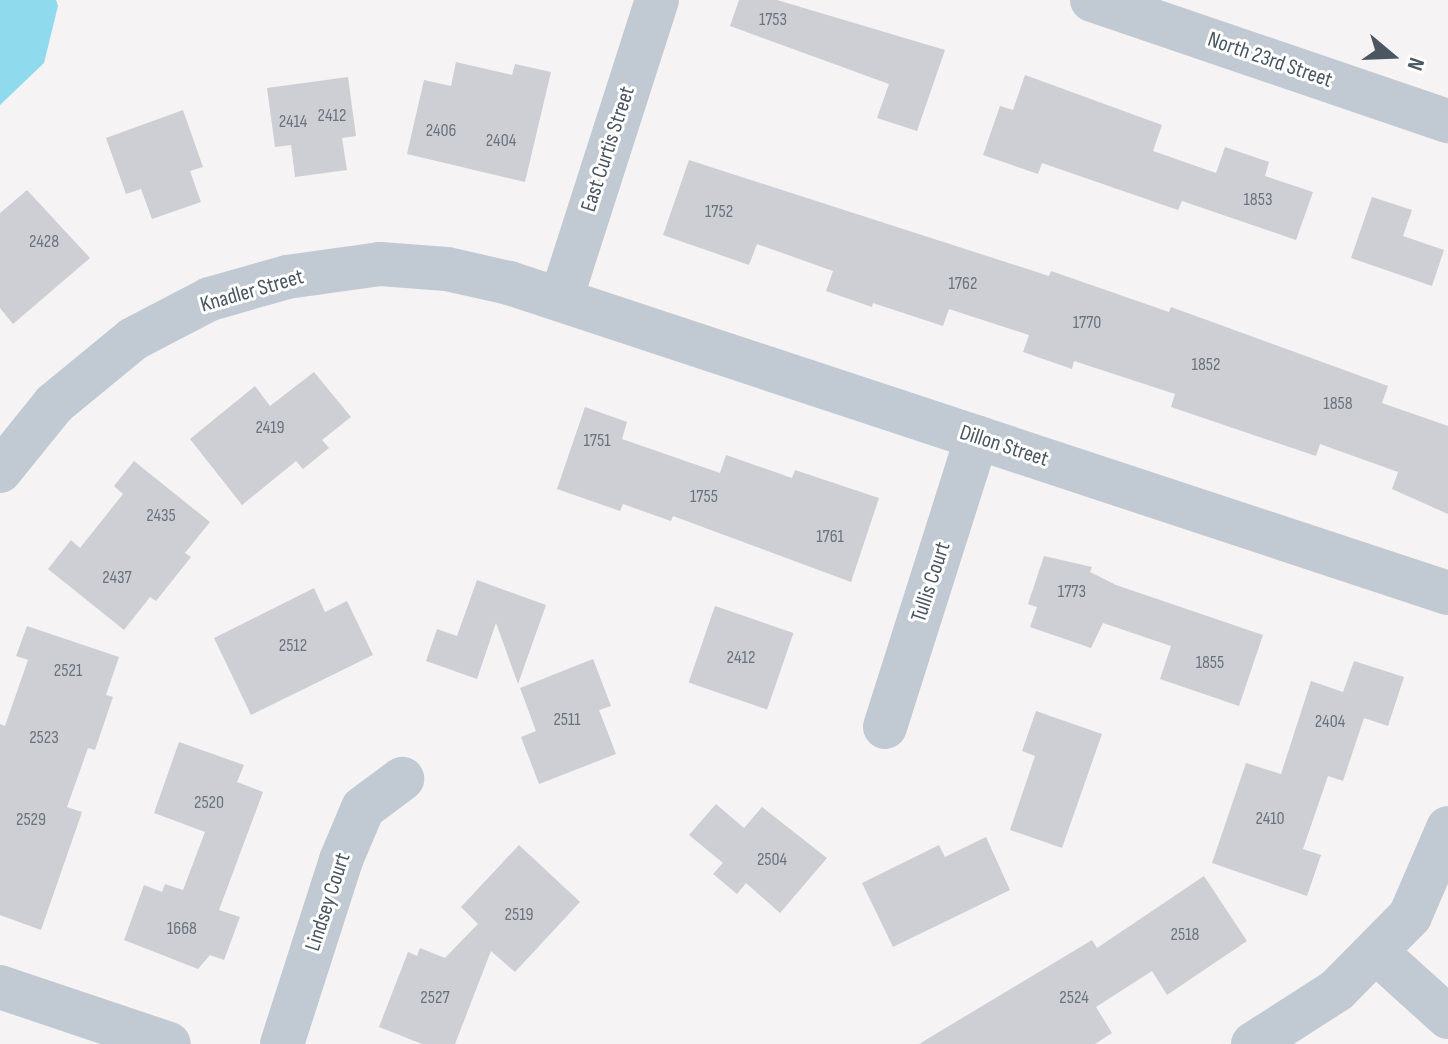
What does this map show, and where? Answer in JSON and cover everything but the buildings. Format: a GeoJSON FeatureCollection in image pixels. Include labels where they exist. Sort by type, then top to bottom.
{"type":"FeatureCollection","features":[{"type":"Feature","properties":{"kind":"street","name":"East Curtis Street"},"geometry":{"type":"LineString","coordinates":[[561,299],[657,0]]}},
{"type":"Feature","properties":{"kind":"street","name":"North 23rd Street"},"geometry":{"type":"LineString","coordinates":[[1092,0],[1448,121]]}},
{"type":"Feature","properties":{"kind":"street","name":"Knadler Street"},"geometry":{"type":"LineString","coordinates":[[0,471],[54,404],[133,339],[210,299],[287,277],[380,264],[447,269],[561,299]]}},
{"type":"Feature","properties":{"kind":"street","name":"Dillon Street"},"geometry":{"type":"LineString","coordinates":[[561,299],[1448,593]]}},
{"type":"Feature","properties":{"kind":"street","name":"Tullis Court"},"geometry":{"type":"LineString","coordinates":[[885,727],[977,437]]}},
{"type":"Feature","properties":{"kind":"street","name":"Lindsey Court"},"geometry":{"type":"LineString","coordinates":[[282,1044],[341,860],[363,808],[402,779]]}},
{"type":"Feature","properties":{"kind":"street"},"geometry":{"type":"LineString","coordinates":[[1253,1044],[1337,990],[1410,916],[1448,828]]}},
{"type":"Feature","properties":{"kind":"street"},"geometry":{"type":"LineString","coordinates":[[1376,952],[1448,1017]]}},
{"type":"Feature","properties":{"kind":"street"},"geometry":{"type":"LineString","coordinates":[[0,987],[169,1044]]}},
{"type":"Feature","properties":{"kind":"water"},"geometry":{"type":"Polygon","coordinates":[[[0,0],[56,0],[58,6],[44,63],[0,105],[0,0]]]}}]}
